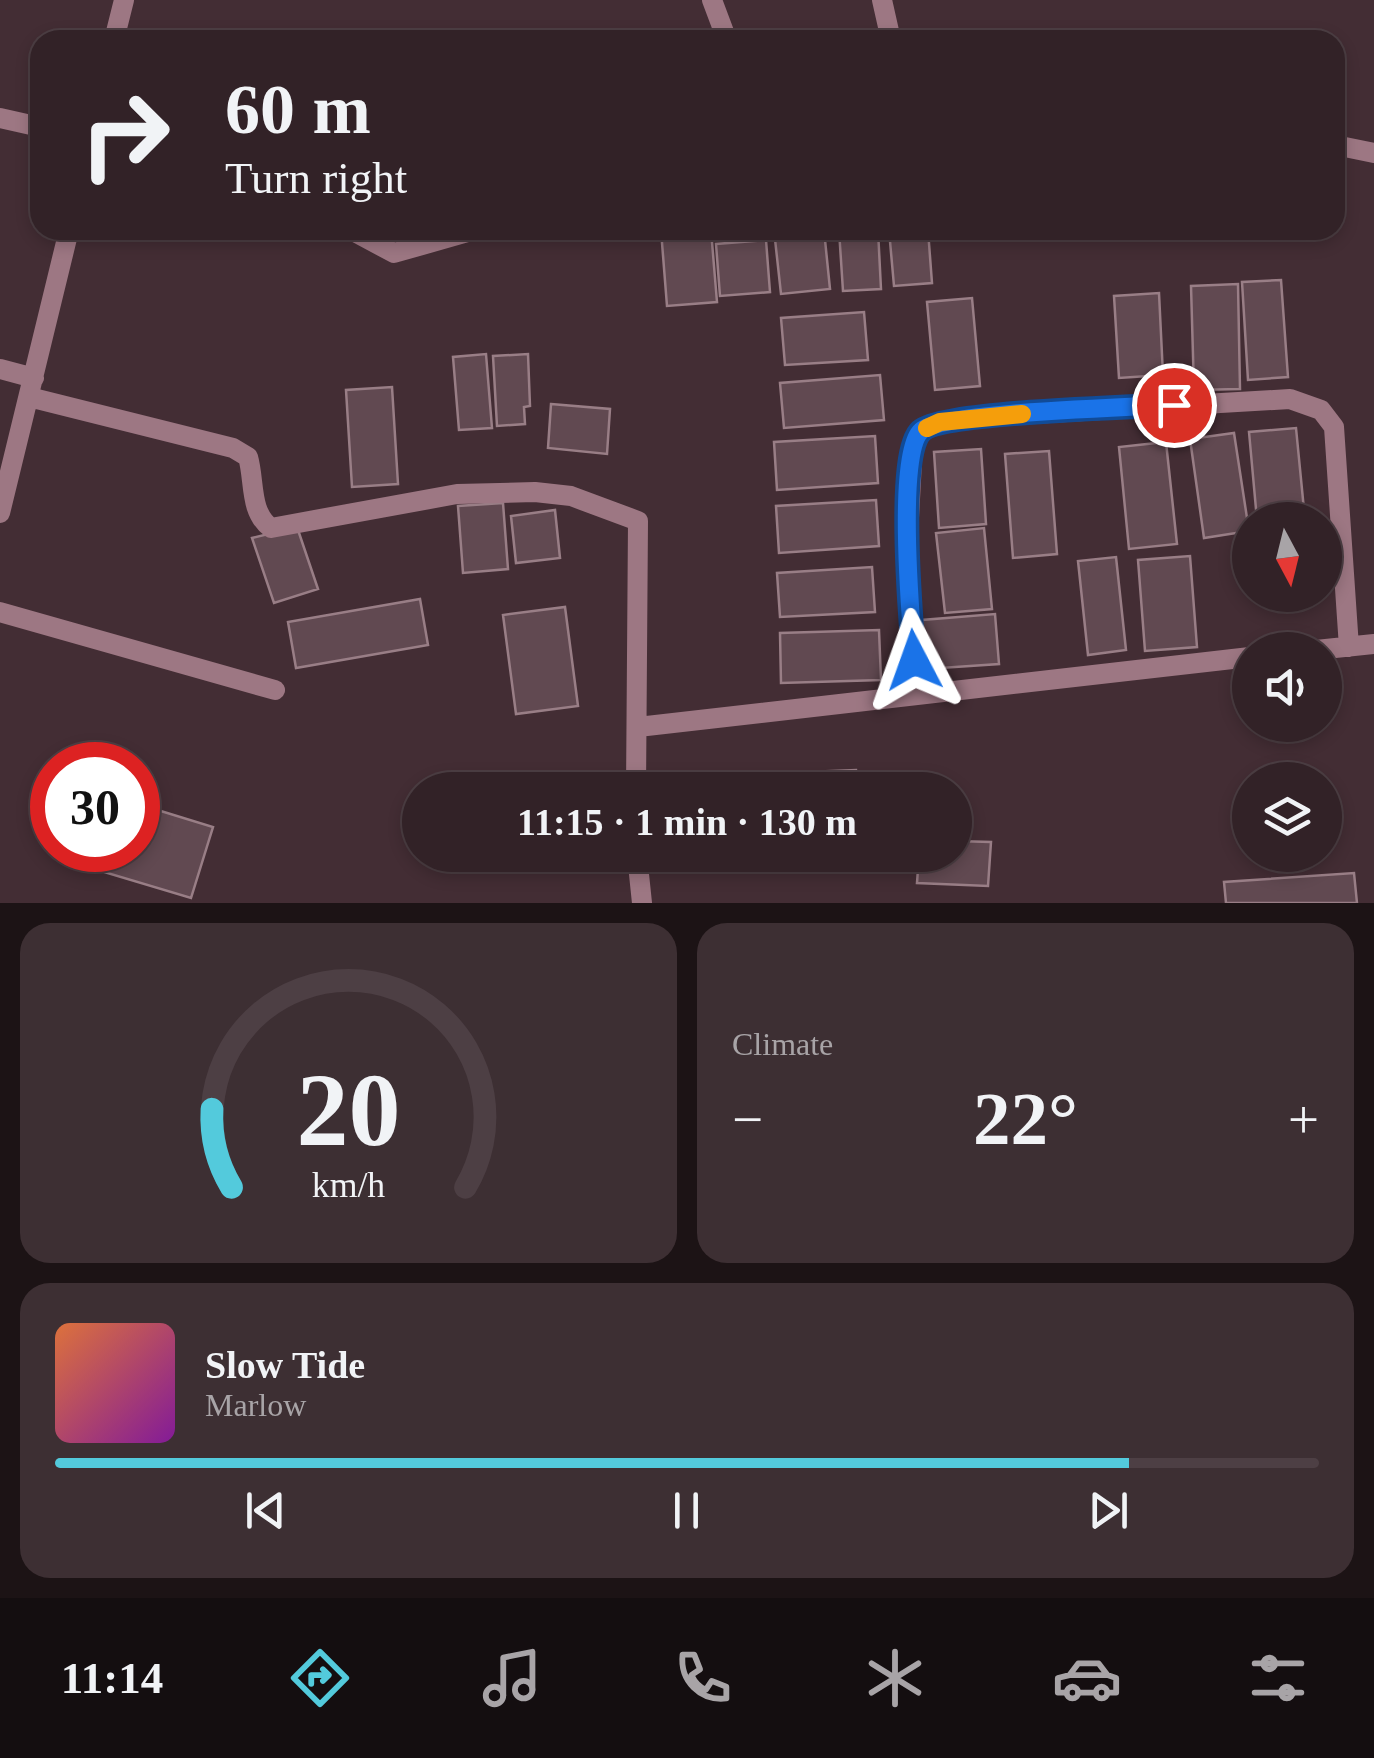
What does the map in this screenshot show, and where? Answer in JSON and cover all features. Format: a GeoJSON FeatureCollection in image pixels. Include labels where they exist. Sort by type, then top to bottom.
{"type":"FeatureCollection","features":[{"type":"Feature","properties":{"kind":"street"},"geometry":{"type":"LineString","coordinates":[[116,30],[124,0]]}},
{"type":"Feature","properties":{"kind":"street"},"geometry":{"type":"LineString","coordinates":[[712,0],[722,30]]}},
{"type":"Feature","properties":{"kind":"street"},"geometry":{"type":"LineString","coordinates":[[882,0],[888,30]]}},
{"type":"Feature","properties":{"kind":"street"},"geometry":{"type":"LineString","coordinates":[[0,118],[30,125]]}},
{"type":"Feature","properties":{"kind":"street"},"geometry":{"type":"LineString","coordinates":[[1345,147],[1374,153]]}},
{"type":"Feature","properties":{"kind":"street"},"geometry":{"type":"LineString","coordinates":[[0,513],[67,240]]}},
{"type":"Feature","properties":{"kind":"street"},"geometry":{"type":"LineString","coordinates":[[369,240],[394,254],[441,240]]}},
{"type":"Feature","properties":{"kind":"street"},"geometry":{"type":"LineString","coordinates":[[0,369],[32,387],[233,448],[248,456],[256,508],[261,520],[271,528],[457,494],[535,492],[572,496],[638,521],[637,772]]}},
{"type":"Feature","properties":{"kind":"street"},"geometry":{"type":"LineString","coordinates":[[918,694],[907,555],[913,443],[922,430],[940,422],[983,417],[1290,398],[1321,410],[1334,427],[1349,647]]}},
{"type":"Feature","properties":{"kind":"street"},"geometry":{"type":"LineString","coordinates":[[0,612],[276,690]]}},
{"type":"Feature","properties":{"kind":"street"},"geometry":{"type":"LineString","coordinates":[[1342,648],[1374,644]]}},
{"type":"Feature","properties":{"kind":"street"},"geometry":{"type":"LineString","coordinates":[[638,727],[1232,659]]}},
{"type":"Feature","properties":{"kind":"street"},"geometry":{"type":"LineString","coordinates":[[639,872],[642,903]]}},
{"type":"Feature","properties":{"kind":"building"},"geometry":{"type":"Polygon","coordinates":[[[662,240],[712,240],[717,302],[667,306],[662,240]]]}},
{"type":"Feature","properties":{"kind":"building"},"geometry":{"type":"Polygon","coordinates":[[[766,240],[770,292],[720,296],[716,244],[766,240]]]}},
{"type":"Feature","properties":{"kind":"building"},"geometry":{"type":"Polygon","coordinates":[[[775,240],[825,240],[830,289],[781,294],[775,240]]]}},
{"type":"Feature","properties":{"kind":"building"},"geometry":{"type":"Polygon","coordinates":[[[840,240],[879,240],[881,289],[843,291],[840,240]]]}},
{"type":"Feature","properties":{"kind":"building"},"geometry":{"type":"Polygon","coordinates":[[[890,240],[929,240],[932,283],[894,286],[890,240]]]}},
{"type":"Feature","properties":{"kind":"building"},"geometry":{"type":"Polygon","coordinates":[[[1281,280],[1288,377],[1248,380],[1242,282],[1281,280]]]}},
{"type":"Feature","properties":{"kind":"building"},"geometry":{"type":"Polygon","coordinates":[[[1238,284],[1240,389],[1194,390],[1191,286],[1238,284]]]}},
{"type":"Feature","properties":{"kind":"building"},"geometry":{"type":"Polygon","coordinates":[[[1159,293],[1163,375],[1119,378],[1114,296],[1159,293]]]}},
{"type":"Feature","properties":{"kind":"building"},"geometry":{"type":"Polygon","coordinates":[[[972,298],[980,386],[935,390],[927,302],[972,298]]]}},
{"type":"Feature","properties":{"kind":"building"},"geometry":{"type":"Polygon","coordinates":[[[864,312],[868,360],[785,365],[781,318],[864,312]]]}},
{"type":"Feature","properties":{"kind":"building"},"geometry":{"type":"Polygon","coordinates":[[[486,354],[492,428],[459,430],[453,357],[486,354]]]}},
{"type":"Feature","properties":{"kind":"building"},"geometry":{"type":"Polygon","coordinates":[[[528,354],[530,406],[524,407],[525,424],[497,426],[493,356],[528,354]]]}},
{"type":"Feature","properties":{"kind":"building"},"geometry":{"type":"Polygon","coordinates":[[[880,375],[884,420],[784,428],[780,383],[880,375]]]}},
{"type":"Feature","properties":{"kind":"building"},"geometry":{"type":"Polygon","coordinates":[[[392,387],[398,484],[352,487],[346,390],[392,387]]]}},
{"type":"Feature","properties":{"kind":"building"},"geometry":{"type":"Polygon","coordinates":[[[551,404],[610,409],[607,454],[548,448],[551,404]]]}},
{"type":"Feature","properties":{"kind":"building"},"geometry":{"type":"Polygon","coordinates":[[[1296,428],[1303,502],[1255,502],[1249,432],[1296,428]]]}},
{"type":"Feature","properties":{"kind":"building"},"geometry":{"type":"Polygon","coordinates":[[[1234,433],[1245,502],[1232,502],[1232,534],[1204,538],[1190,439],[1234,433]]]}},
{"type":"Feature","properties":{"kind":"building"},"geometry":{"type":"Polygon","coordinates":[[[875,436],[878,483],[777,490],[774,442],[875,436]]]}},
{"type":"Feature","properties":{"kind":"building"},"geometry":{"type":"Polygon","coordinates":[[[1166,442],[1177,544],[1129,549],[1119,447],[1166,442]]]}},
{"type":"Feature","properties":{"kind":"building"},"geometry":{"type":"Polygon","coordinates":[[[981,449],[986,524],[939,528],[934,452],[981,449]]]}},
{"type":"Feature","properties":{"kind":"building"},"geometry":{"type":"Polygon","coordinates":[[[1049,451],[1057,554],[1013,558],[1005,454],[1049,451]]]}},
{"type":"Feature","properties":{"kind":"building"},"geometry":{"type":"Polygon","coordinates":[[[876,500],[879,546],[779,553],[776,506],[876,500]]]}},
{"type":"Feature","properties":{"kind":"building"},"geometry":{"type":"Polygon","coordinates":[[[503,503],[508,569],[463,573],[458,506],[503,503]]]}},
{"type":"Feature","properties":{"kind":"building"},"geometry":{"type":"Polygon","coordinates":[[[555,510],[560,558],[516,563],[511,516],[555,510]]]}},
{"type":"Feature","properties":{"kind":"building"},"geometry":{"type":"Polygon","coordinates":[[[297,527],[318,589],[274,603],[252,538],[297,527]]]}},
{"type":"Feature","properties":{"kind":"building"},"geometry":{"type":"Polygon","coordinates":[[[984,528],[992,609],[945,613],[936,533],[984,528]]]}},
{"type":"Feature","properties":{"kind":"building"},"geometry":{"type":"Polygon","coordinates":[[[1190,556],[1197,647],[1145,651],[1138,560],[1190,556]]]}},
{"type":"Feature","properties":{"kind":"building"},"geometry":{"type":"Polygon","coordinates":[[[1116,557],[1126,650],[1088,655],[1078,561],[1116,557]]]}},
{"type":"Feature","properties":{"kind":"building"},"geometry":{"type":"Polygon","coordinates":[[[872,567],[875,612],[780,617],[777,573],[872,567]]]}},
{"type":"Feature","properties":{"kind":"building"},"geometry":{"type":"Polygon","coordinates":[[[420,599],[428,645],[296,668],[288,622],[420,599]]]}},
{"type":"Feature","properties":{"kind":"building"},"geometry":{"type":"Polygon","coordinates":[[[565,607],[578,706],[516,714],[503,615],[565,607]]]}},
{"type":"Feature","properties":{"kind":"building"},"geometry":{"type":"Polygon","coordinates":[[[995,614],[999,664],[926,669],[922,620],[995,614]]]}},
{"type":"Feature","properties":{"kind":"building"},"geometry":{"type":"Polygon","coordinates":[[[879,630],[881,680],[781,683],[780,633],[879,630]]]}},
{"type":"Feature","properties":{"kind":"building"},"geometry":{"type":"Polygon","coordinates":[[[160,811],[213,827],[191,898],[104,872],[160,872],[160,811]]]}},
{"type":"Feature","properties":{"kind":"building"},"geometry":{"type":"Polygon","coordinates":[[[972,841],[991,842],[988,886],[917,883],[918,872],[972,872],[972,841]]]}},
{"type":"Feature","properties":{"kind":"building"},"geometry":{"type":"Polygon","coordinates":[[[1354,873],[1357,903],[1226,903],[1224,882],[1354,873]]]}},
{"type":"Feature","properties":{"kind":"slow traffic"},"geometry":{"type":"LineString","coordinates":[[927,428],[940,422],[1022,414]]}},
{"type":"Feature","properties":{"kind":"route"},"geometry":{"type":"LineString","coordinates":[[914,660],[907,555],[909,476],[913,443],[922,430],[940,422],[983,417],[1174,405]]}}]}
